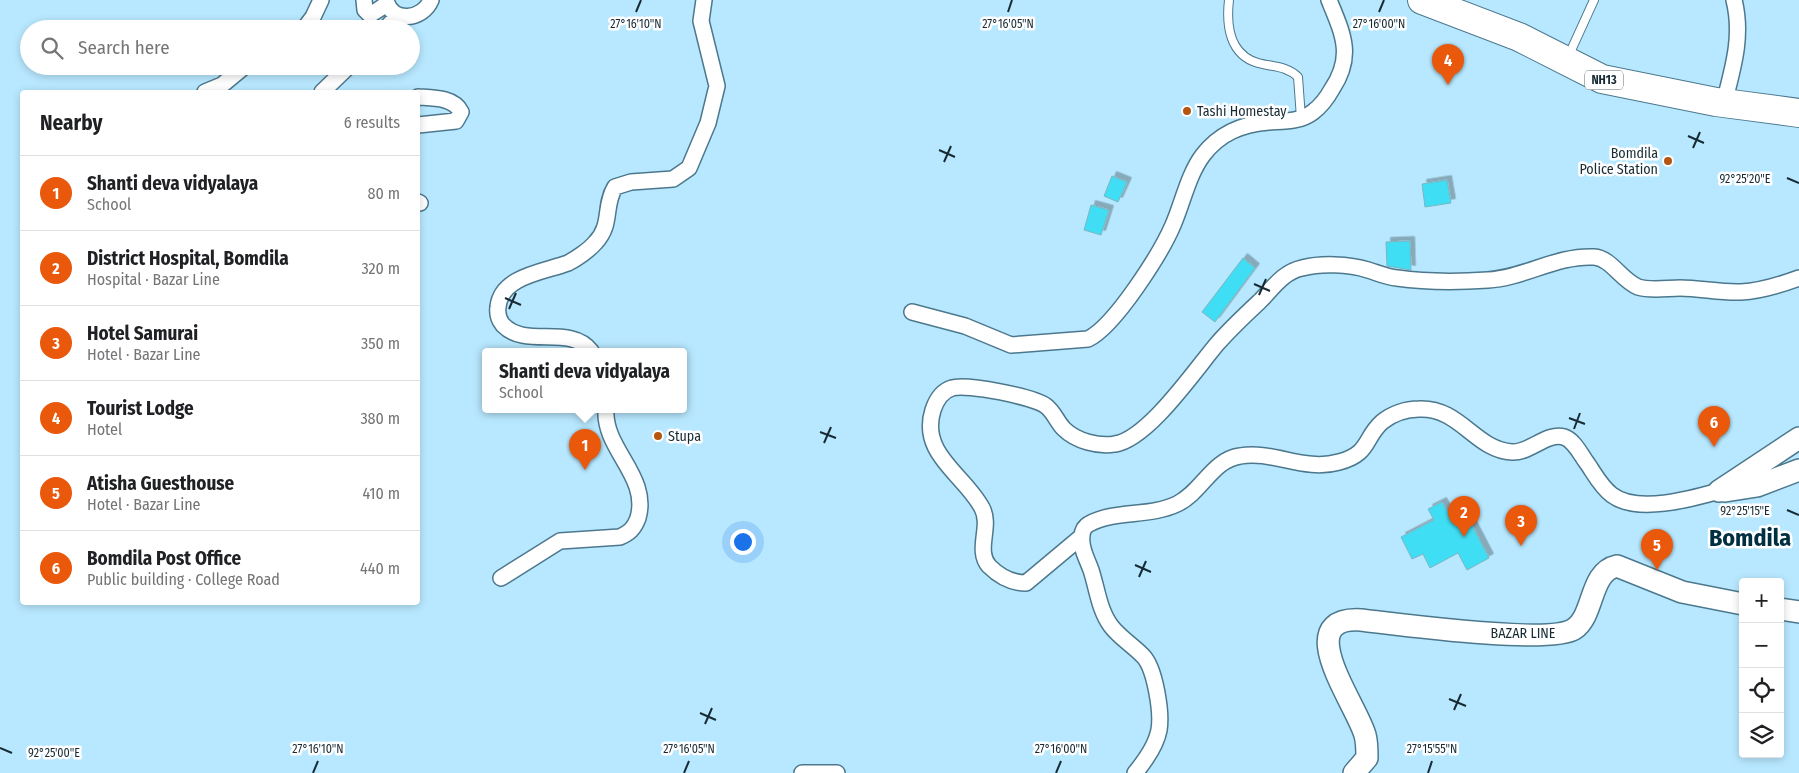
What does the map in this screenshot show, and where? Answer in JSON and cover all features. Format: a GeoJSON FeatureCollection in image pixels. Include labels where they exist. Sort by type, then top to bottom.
{"type":"FeatureCollection","features":[{"type":"Feature","properties":{"kind":"highway","name":"NH13"},"geometry":{"type":"LineString","coordinates":[[1422,0],[1456,9],[1519,37],[1602,80],[1724,103],[1799,113]]}},
{"type":"Feature","properties":{"kind":"street"},"geometry":{"type":"LineString","coordinates":[[311,20],[320,0]]}},
{"type":"Feature","properties":{"kind":"street"},"geometry":{"type":"LineString","coordinates":[[364,0],[365,10],[370,15],[386,2],[398,15],[406,17],[420,14],[426,9],[431,0]]}},
{"type":"Feature","properties":{"kind":"street"},"geometry":{"type":"LineString","coordinates":[[587,348],[575,340],[529,336],[506,327],[499,321],[497,313],[498,302],[513,283],[536,272],[570,262],[594,245],[608,224],[608,203],[615,187],[631,182],[673,179],[688,168],[708,123],[717,86],[701,21],[704,0]]}},
{"type":"Feature","properties":{"kind":"street"},"geometry":{"type":"LineString","coordinates":[[912,312],[965,326],[1012,346],[1088,339],[1099,334],[1110,322],[1163,246],[1203,155],[1230,130],[1249,124],[1301,118],[1312,114],[1321,105],[1339,78],[1346,52],[1329,0]]}},
{"type":"Feature","properties":{"kind":"street"},"geometry":{"type":"LineString","coordinates":[[1724,103],[1739,38],[1738,17],[1734,0]]}},
{"type":"Feature","properties":{"kind":"street"},"geometry":{"type":"LineString","coordinates":[[393,20],[398,15]]}},
{"type":"Feature","properties":{"kind":"street"},"geometry":{"type":"LineString","coordinates":[[210,90],[222,85],[234,75]]}},
{"type":"Feature","properties":{"kind":"street"},"geometry":{"type":"LineString","coordinates":[[324,90],[340,75]]}},
{"type":"Feature","properties":{"kind":"street"},"geometry":{"type":"LineString","coordinates":[[420,97],[454,103],[461,112],[456,121],[420,125]]}},
{"type":"Feature","properties":{"kind":"street"},"geometry":{"type":"LineString","coordinates":[[1081,537],[1026,583],[1016,583],[989,565],[983,549],[986,535],[986,514],[977,498],[939,455],[931,434],[931,419],[940,396],[950,388],[962,386],[981,387],[1034,400],[1042,403],[1050,410],[1065,430],[1077,438],[1104,445],[1117,444],[1131,438],[1149,425],[1236,322],[1280,279],[1300,268],[1315,265],[1353,267],[1399,279],[1487,280],[1504,278],[1548,263],[1593,257],[1601,258],[1623,278],[1642,288],[1690,288],[1740,292],[1772,288],[1799,278]]}},
{"type":"Feature","properties":{"kind":"street"},"geometry":{"type":"LineString","coordinates":[[1134,773],[1143,763],[1154,744],[1159,728],[1154,678],[1150,665],[1143,656],[1113,629],[1108,622],[1083,550],[1081,537],[1084,529],[1089,524],[1108,518],[1157,512],[1178,504],[1189,496],[1219,464],[1229,459],[1253,455],[1299,464],[1324,465],[1342,462],[1365,448],[1380,424],[1395,414],[1411,409],[1428,408],[1447,414],[1480,439],[1498,449],[1513,452],[1528,449],[1553,437],[1565,437],[1573,443],[1605,488],[1613,496],[1624,501],[1667,503],[1686,500],[1719,491],[1757,486],[1799,470]]}},
{"type":"Feature","properties":{"kind":"street"},"geometry":{"type":"LineString","coordinates":[[501,578],[560,541],[620,537],[629,533],[636,525],[641,496],[628,463],[609,431],[607,413]]}},
{"type":"Feature","properties":{"kind":"street"},"geometry":{"type":"LineString","coordinates":[[1719,491],[1799,438]]}},
{"type":"Feature","properties":{"kind":"street","name":"BAZAR LINE"},"geometry":{"type":"LineString","coordinates":[[1354,773],[1367,758],[1366,735],[1330,658],[1328,637],[1332,627],[1338,622],[1348,619],[1511,635],[1560,634],[1572,631],[1580,624],[1605,572],[1617,566],[1682,592],[1739,603]]}},
{"type":"Feature","properties":{"kind":"street"},"geometry":{"type":"LineString","coordinates":[[1784,610],[1799,612]]}},
{"type":"Feature","properties":{"kind":"street"},"geometry":{"type":"LineString","coordinates":[[802,773],[837,773]]}},
{"type":"Feature","properties":{"kind":"lane"},"geometry":{"type":"LineString","coordinates":[[1229,0],[1227,18],[1234,46],[1244,57],[1258,63],[1291,70],[1298,77],[1301,118]]}},
{"type":"Feature","properties":{"kind":"lane"},"geometry":{"type":"LineString","coordinates":[[1566,61],[1594,0]]}},
{"type":"Feature","properties":{"kind":"building"},"geometry":{"type":"Polygon","coordinates":[[[1112,176],[1127,182],[1118,202],[1104,196],[1112,176]]]}},
{"type":"Feature","properties":{"kind":"building"},"geometry":{"type":"Polygon","coordinates":[[[1447,180],[1451,203],[1425,207],[1422,184],[1447,180]]]}},
{"type":"Feature","properties":{"kind":"building"},"geometry":{"type":"Polygon","coordinates":[[[1091,205],[1109,210],[1101,235],[1084,230],[1091,205]]]}},
{"type":"Feature","properties":{"kind":"building"},"geometry":{"type":"Polygon","coordinates":[[[1410,241],[1411,270],[1387,266],[1386,242],[1410,241]]]}},
{"type":"Feature","properties":{"kind":"building"},"geometry":{"type":"Polygon","coordinates":[[[1243,258],[1255,268],[1215,322],[1202,312],[1243,258]]]}},
{"type":"Feature","properties":{"kind":"building"},"geometry":{"type":"Polygon","coordinates":[[[1442,502],[1449,515],[1463,508],[1489,558],[1467,570],[1458,553],[1430,568],[1423,554],[1412,559],[1401,537],[1434,520],[1428,509],[1442,502]]]}},
{"type":"Feature","properties":{"kind":"place","name":"Tourist Lodge"},"geometry":{"type":"Point","coordinates":[1448,85]}},
{"type":"Feature","properties":{"kind":"place","name":"Tashi Homestay"},"geometry":{"type":"Point","coordinates":[1187,111]}},
{"type":"Feature","properties":{"kind":"place","name":"Bomdila Police Station"},"geometry":{"type":"Point","coordinates":[1668,161]}},
{"type":"Feature","properties":{"kind":"place","name":"Stupa"},"geometry":{"type":"Point","coordinates":[658,436]}},
{"type":"Feature","properties":{"kind":"place","name":"Bomdila Post Office"},"geometry":{"type":"Point","coordinates":[1714,447]}},
{"type":"Feature","properties":{"kind":"place","name":"Shanti deva vidyalaya"},"geometry":{"type":"Point","coordinates":[585,470]}},
{"type":"Feature","properties":{"kind":"place","name":"District Hospital, Bomdila"},"geometry":{"type":"Point","coordinates":[1464,537]}},
{"type":"Feature","properties":{"kind":"place","name":"Hotel Samurai"},"geometry":{"type":"Point","coordinates":[1521,546]}},
{"type":"Feature","properties":{"kind":"place","name":"Atisha Guesthouse"},"geometry":{"type":"Point","coordinates":[1657,570]}},
{"type":"Feature","properties":{"kind":"district","name":"Bomdila"},"geometry":{"type":"Point","coordinates":[1750,538]}}]}
